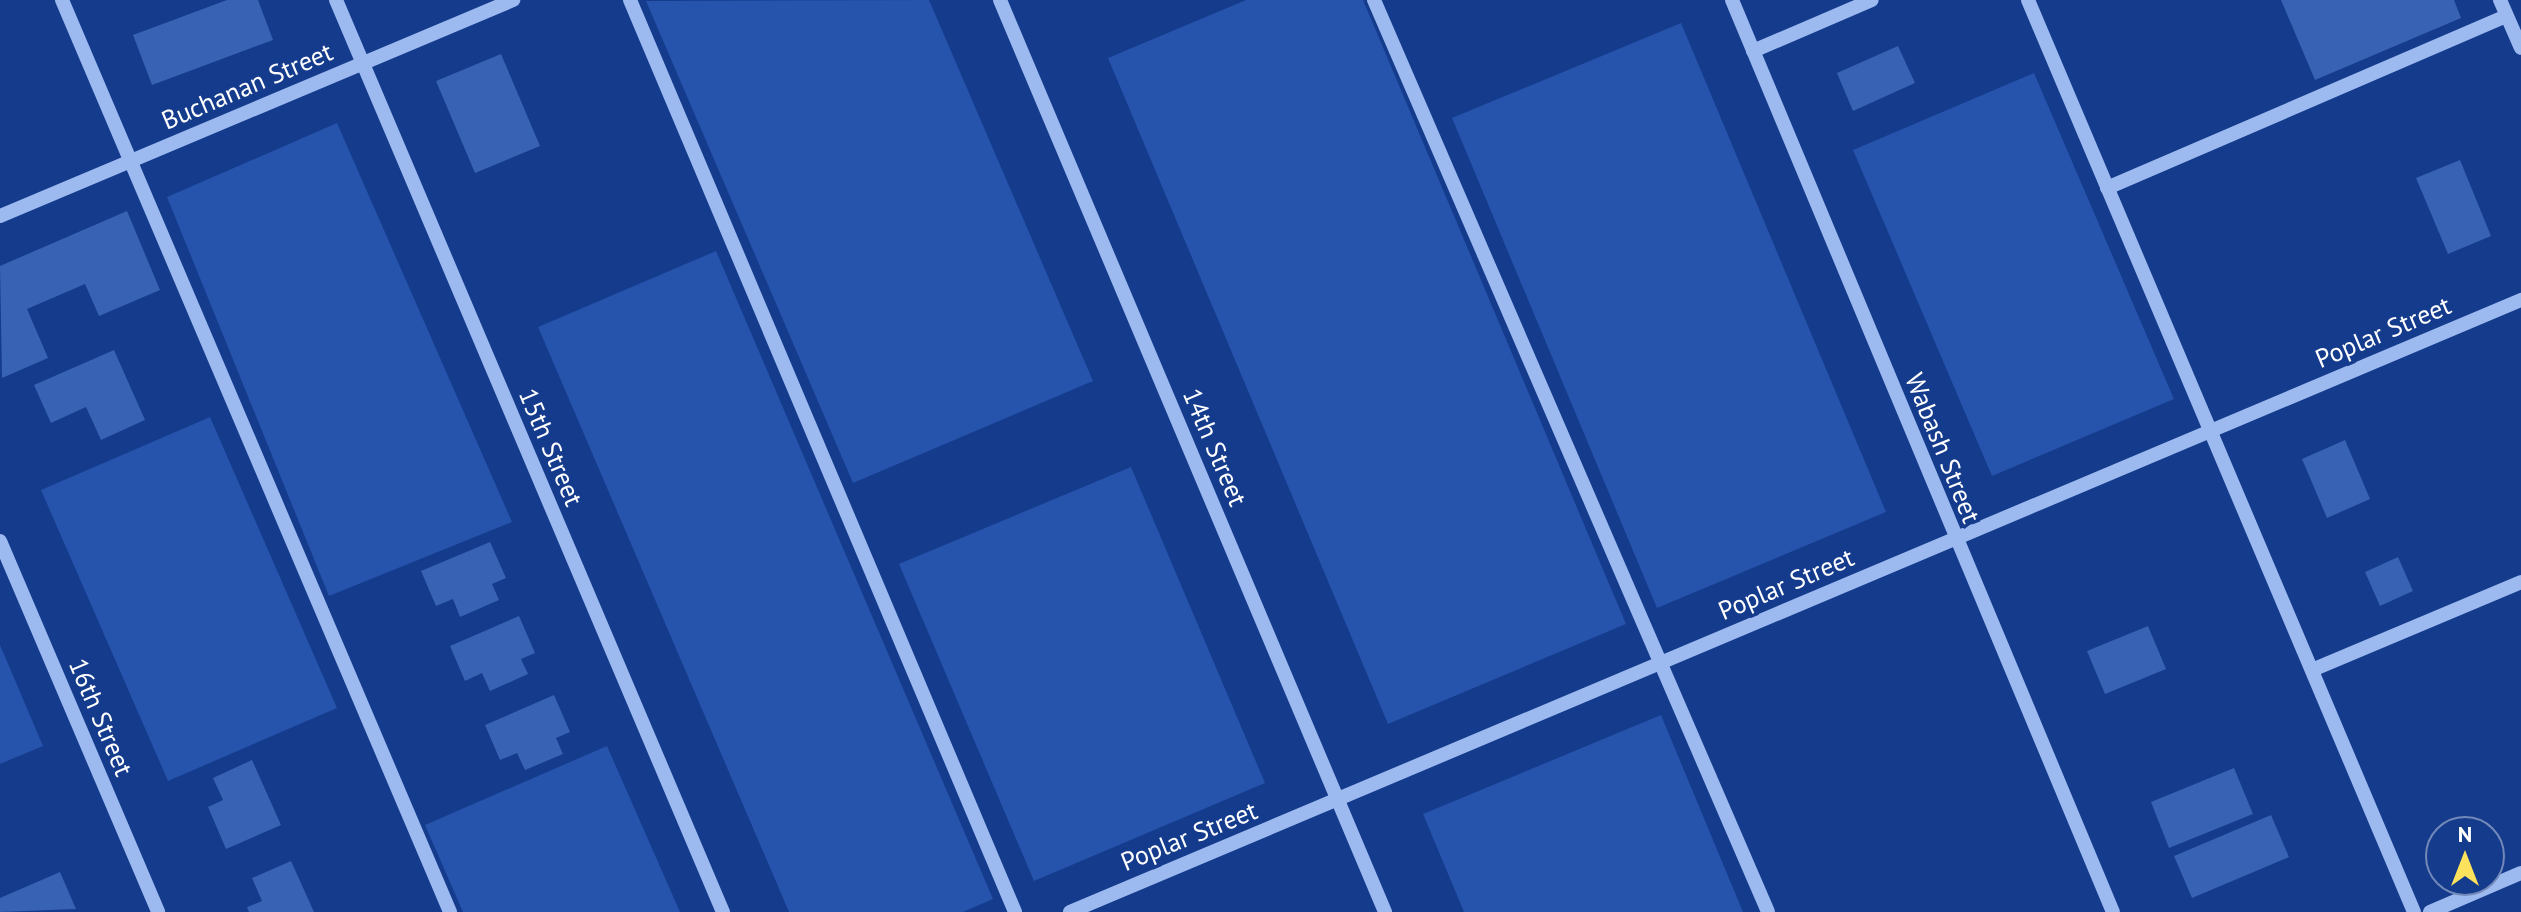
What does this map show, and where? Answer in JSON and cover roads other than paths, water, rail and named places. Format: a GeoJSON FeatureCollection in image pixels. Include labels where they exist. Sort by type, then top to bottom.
{"type":"FeatureCollection","features":[{"type":"Feature","properties":{"kind":"street"},"geometry":{"type":"LineString","coordinates":[[62,0],[450,912]]}},
{"type":"Feature","properties":{"kind":"street","name":"15th Street"},"geometry":{"type":"LineString","coordinates":[[336,0],[723,912]]}},
{"type":"Feature","properties":{"kind":"street","name":"Buchanan Street"},"geometry":{"type":"LineString","coordinates":[[0,216],[513,0]]}},
{"type":"Feature","properties":{"kind":"street"},"geometry":{"type":"LineString","coordinates":[[630,0],[1015,912]]}},
{"type":"Feature","properties":{"kind":"street","name":"14th Street"},"geometry":{"type":"LineString","coordinates":[[1000,0],[1385,912]]}},
{"type":"Feature","properties":{"kind":"street"},"geometry":{"type":"LineString","coordinates":[[1374,0],[1664,662],[1768,912]]}},
{"type":"Feature","properties":{"kind":"street","name":"Wabash Street"},"geometry":{"type":"LineString","coordinates":[[1732,0],[1954,539],[2113,912]]}},
{"type":"Feature","properties":{"kind":"street"},"geometry":{"type":"LineString","coordinates":[[1753,51],[1872,0]]}},
{"type":"Feature","properties":{"kind":"street"},"geometry":{"type":"LineString","coordinates":[[2028,0],[2414,912]]}},
{"type":"Feature","properties":{"kind":"street"},"geometry":{"type":"LineString","coordinates":[[2500,0],[2521,48]]}},
{"type":"Feature","properties":{"kind":"street"},"geometry":{"type":"LineString","coordinates":[[2107,188],[2507,16]]}},
{"type":"Feature","properties":{"kind":"street","name":"Poplar Street"},"geometry":{"type":"LineString","coordinates":[[1070,912],[2521,300]]}},
{"type":"Feature","properties":{"kind":"street","name":"16th Street"},"geometry":{"type":"LineString","coordinates":[[0,541],[158,912]]}},
{"type":"Feature","properties":{"kind":"street"},"geometry":{"type":"LineString","coordinates":[[2312,670],[2521,582]]}},
{"type":"Feature","properties":{"kind":"street"},"geometry":{"type":"LineString","coordinates":[[2430,912],[2521,873]]}}]}
